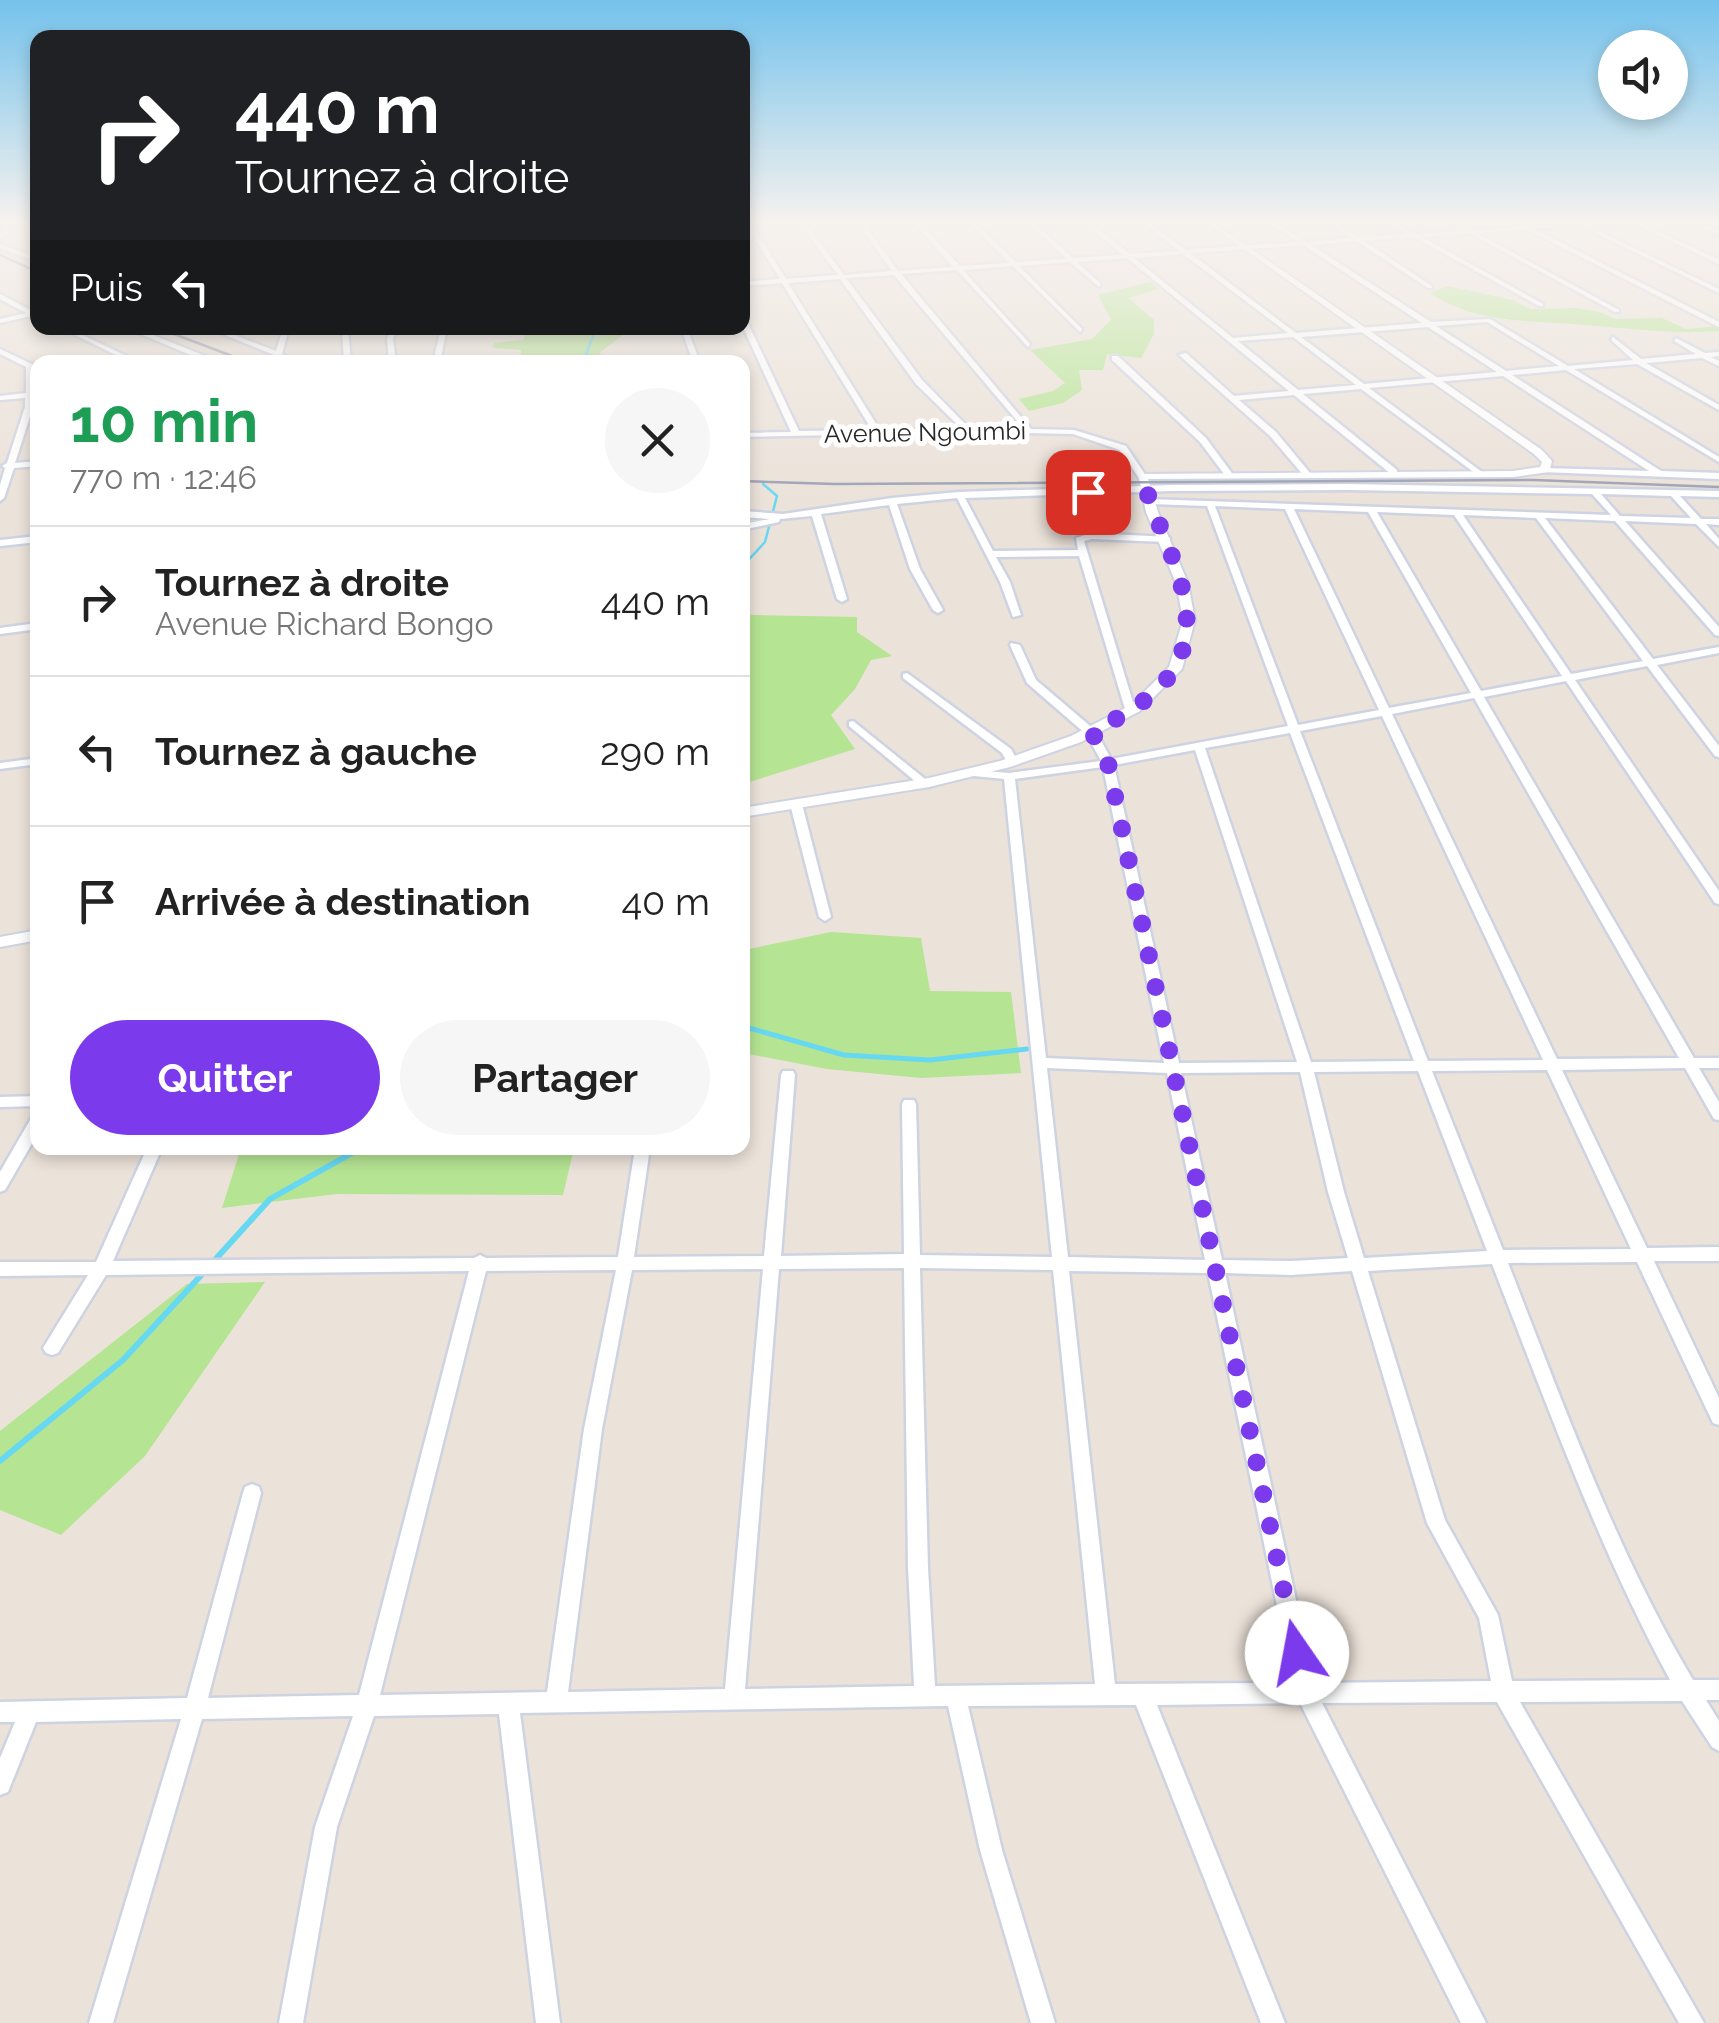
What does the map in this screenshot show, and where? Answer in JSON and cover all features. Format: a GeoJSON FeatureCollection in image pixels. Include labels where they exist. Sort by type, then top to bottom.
{"type":"FeatureCollection","features":[{"type":"Feature","properties":{"kind":"street"},"geometry":{"type":"LineString","coordinates":[[807,315],[878,432]]}},
{"type":"Feature","properties":{"kind":"street"},"geometry":{"type":"LineString","coordinates":[[870,315],[918,382],[967,430]]}},
{"type":"Feature","properties":{"kind":"street"},"geometry":{"type":"LineString","coordinates":[[932,315],[1028,430]]}},
{"type":"Feature","properties":{"kind":"street"},"geometry":{"type":"LineString","coordinates":[[1001,315],[1028,345]]}},
{"type":"Feature","properties":{"kind":"street"},"geometry":{"type":"LineString","coordinates":[[1065,315],[1080,330]]}},
{"type":"Feature","properties":{"kind":"street"},"geometry":{"type":"LineString","coordinates":[[1201,315],[1394,472]]}},
{"type":"Feature","properties":{"kind":"street"},"geometry":{"type":"LineString","coordinates":[[1268,315],[1479,474]]}},
{"type":"Feature","properties":{"kind":"street"},"geometry":{"type":"LineString","coordinates":[[1342,315],[1538,452],[1547,461],[1545,470]]}},
{"type":"Feature","properties":{"kind":"street"},"geometry":{"type":"LineString","coordinates":[[1418,315],[1659,474]]}},
{"type":"Feature","properties":{"kind":"street"},"geometry":{"type":"LineString","coordinates":[[0,322],[30,316]]}},
{"type":"Feature","properties":{"kind":"street"},"geometry":{"type":"LineString","coordinates":[[1230,340],[1488,320],[1719,460]]}},
{"type":"Feature","properties":{"kind":"street"},"geometry":{"type":"LineString","coordinates":[[750,334],[796,434]]}},
{"type":"Feature","properties":{"kind":"street"},"geometry":{"type":"LineString","coordinates":[[79,335],[121,355]]}},
{"type":"Feature","properties":{"kind":"street"},"geometry":{"type":"LineString","coordinates":[[148,335],[195,355]]}},
{"type":"Feature","properties":{"kind":"street"},"geometry":{"type":"LineString","coordinates":[[235,335],[278,355],[284,335]]}},
{"type":"Feature","properties":{"kind":"street"},"geometry":{"type":"LineString","coordinates":[[1613,340],[1640,362],[1719,408]]}},
{"type":"Feature","properties":{"kind":"street"},"geometry":{"type":"LineString","coordinates":[[1676,340],[1719,364]]}},
{"type":"Feature","properties":{"kind":"street"},"geometry":{"type":"LineString","coordinates":[[0,351],[30,366]]}},
{"type":"Feature","properties":{"kind":"street"},"geometry":{"type":"LineString","coordinates":[[1234,398],[1719,354]]}},
{"type":"Feature","properties":{"kind":"street"},"geometry":{"type":"LineString","coordinates":[[1183,355],[1273,434],[1307,474]]}},
{"type":"Feature","properties":{"kind":"street"},"geometry":{"type":"LineString","coordinates":[[1115,358],[1203,440],[1230,476]]}},
{"type":"Feature","properties":{"kind":"street"},"geometry":{"type":"LineString","coordinates":[[30,390],[30,398]]}},
{"type":"Feature","properties":{"kind":"street"},"geometry":{"type":"LineString","coordinates":[[0,398],[29,395]]}},
{"type":"Feature","properties":{"kind":"street"},"geometry":{"type":"LineString","coordinates":[[0,498],[5,466],[30,413]]}},
{"type":"Feature","properties":{"kind":"street","name":"Avenue Ngoumbi"},"geometry":{"type":"LineString","coordinates":[[750,435],[1074,432],[1109,440],[1128,454],[1145,487]]}},
{"type":"Feature","properties":{"kind":"street"},"geometry":{"type":"LineString","coordinates":[[5,466],[30,464]]}},
{"type":"Feature","properties":{"kind":"street"},"geometry":{"type":"LineString","coordinates":[[1145,487],[1230,476],[1394,472],[1479,474],[1545,470],[1719,476]]}},
{"type":"Feature","properties":{"kind":"street"},"geometry":{"type":"LineString","coordinates":[[1145,487],[1210,504],[1719,522]]}},
{"type":"Feature","properties":{"kind":"street"},"geometry":{"type":"LineString","coordinates":[[1011,769],[1092,732],[1130,709],[1169,676],[1184,649],[1190,620],[1166,539],[1145,487]]}},
{"type":"Feature","properties":{"kind":"street"},"geometry":{"type":"LineString","coordinates":[[750,526],[783,516],[892,500],[1145,487],[1719,494]]}},
{"type":"Feature","properties":{"kind":"street"},"geometry":{"type":"LineString","coordinates":[[1594,490],[1719,634]]}},
{"type":"Feature","properties":{"kind":"street"},"geometry":{"type":"LineString","coordinates":[[1673,493],[1719,544]]}},
{"type":"Feature","properties":{"kind":"street"},"geometry":{"type":"LineString","coordinates":[[959,495],[991,554],[1016,616]]}},
{"type":"Feature","properties":{"kind":"street"},"geometry":{"type":"LineString","coordinates":[[892,500],[914,569],[938,610]]}},
{"type":"Feature","properties":{"kind":"street"},"geometry":{"type":"LineString","coordinates":[[1210,504],[1422,1065],[1620,1566],[1674,1661],[1686,1690],[1719,1740]]}},
{"type":"Feature","properties":{"kind":"street"},"geometry":{"type":"LineString","coordinates":[[1288,506],[1719,1417]]}},
{"type":"Feature","properties":{"kind":"street"},"geometry":{"type":"LineString","coordinates":[[1371,509],[1719,1115]]}},
{"type":"Feature","properties":{"kind":"street"},"geometry":{"type":"LineString","coordinates":[[816,512],[842,599]]}},
{"type":"Feature","properties":{"kind":"street"},"geometry":{"type":"LineString","coordinates":[[1457,512],[1719,900]]}},
{"type":"Feature","properties":{"kind":"street"},"geometry":{"type":"LineString","coordinates":[[750,514],[783,516]]}},
{"type":"Feature","properties":{"kind":"street"},"geometry":{"type":"LineString","coordinates":[[1539,516],[1719,754]]}},
{"type":"Feature","properties":{"kind":"street"},"geometry":{"type":"LineString","coordinates":[[1130,709],[1079,540],[1166,539]]}},
{"type":"Feature","properties":{"kind":"street"},"geometry":{"type":"LineString","coordinates":[[0,543],[30,540]]}},
{"type":"Feature","properties":{"kind":"street"},"geometry":{"type":"LineString","coordinates":[[991,554],[1080,552]]}},
{"type":"Feature","properties":{"kind":"street"},"geometry":{"type":"LineString","coordinates":[[0,631],[30,627]]}},
{"type":"Feature","properties":{"kind":"street"},"geometry":{"type":"LineString","coordinates":[[1015,645],[1031,682],[1092,732],[1108,763],[1305,1690],[1474,2023]]}},
{"type":"Feature","properties":{"kind":"street"},"geometry":{"type":"LineString","coordinates":[[750,812],[926,785],[974,773],[1108,763],[1719,650]]}},
{"type":"Feature","properties":{"kind":"street"},"geometry":{"type":"LineString","coordinates":[[907,676],[1006,751],[1011,769],[1106,1696]]}},
{"type":"Feature","properties":{"kind":"street"},"geometry":{"type":"LineString","coordinates":[[854,724],[926,785]]}},
{"type":"Feature","properties":{"kind":"street"},"geometry":{"type":"LineString","coordinates":[[1199,747],[1305,1066],[1336,1192],[1361,1264],[1436,1523],[1488,1615],[1504,1694],[1692,2023]]}},
{"type":"Feature","properties":{"kind":"street"},"geometry":{"type":"LineString","coordinates":[[0,766],[30,762]]}},
{"type":"Feature","properties":{"kind":"street"},"geometry":{"type":"LineString","coordinates":[[796,804],[825,916]]}},
{"type":"Feature","properties":{"kind":"street"},"geometry":{"type":"LineString","coordinates":[[0,942],[30,936]]}},
{"type":"Feature","properties":{"kind":"street"},"geometry":{"type":"LineString","coordinates":[[1041,1064],[1174,1068],[1719,1063]]}},
{"type":"Feature","properties":{"kind":"street"},"geometry":{"type":"LineString","coordinates":[[734,1702],[788,1075]]}},
{"type":"Feature","properties":{"kind":"street"},"geometry":{"type":"LineString","coordinates":[[0,1102],[30,1102]]}},
{"type":"Feature","properties":{"kind":"street"},"geometry":{"type":"LineString","coordinates":[[909,1104],[910,1260],[925,1696]]}},
{"type":"Feature","properties":{"kind":"street"},"geometry":{"type":"LineString","coordinates":[[0,1186],[30,1133]]}},
{"type":"Feature","properties":{"kind":"street"},"geometry":{"type":"LineString","coordinates":[[52,1348],[102,1267],[151,1155]]}},
{"type":"Feature","properties":{"kind":"street"},"geometry":{"type":"LineString","coordinates":[[556,1702],[593,1429],[625,1265],[641,1155]]}},
{"type":"Feature","properties":{"kind":"street"},"geometry":{"type":"LineString","coordinates":[[0,1269],[910,1260],[1290,1268],[1498,1257],[1719,1254]]}},
{"type":"Feature","properties":{"kind":"street"},"geometry":{"type":"LineString","coordinates":[[291,2023],[326,1827],[366,1708],[480,1262]]}},
{"type":"Feature","properties":{"kind":"street"},"geometry":{"type":"LineString","coordinates":[[101,2023],[195,1709],[252,1493]]}},
{"type":"Feature","properties":{"kind":"street"},"geometry":{"type":"LineString","coordinates":[[0,1712],[925,1696],[1142,1696],[1305,1690],[1504,1694],[1719,1690]]}},
{"type":"Feature","properties":{"kind":"street"},"geometry":{"type":"LineString","coordinates":[[1142,1696],[1274,2023]]}},
{"type":"Feature","properties":{"kind":"street"},"geometry":{"type":"LineString","coordinates":[[956,1697],[991,1850],[1043,2023]]}},
{"type":"Feature","properties":{"kind":"street"},"geometry":{"type":"LineString","coordinates":[[508,1704],[548,2023]]}},
{"type":"Feature","properties":{"kind":"street"},"geometry":{"type":"LineString","coordinates":[[0,1784],[30,1712]]}},
{"type":"Feature","properties":{"kind":"green space"},"geometry":{"type":"Polygon","coordinates":[[[1109,315],[1149,315],[1154,320],[1154,334],[1141,358],[1107,354],[1103,370],[1079,370],[1082,390],[1063,403],[1029,411],[1019,399],[1053,391],[1065,383],[1030,350],[1092,339],[1111,320],[1109,315]]]}},
{"type":"Feature","properties":{"kind":"green space"},"geometry":{"type":"Polygon","coordinates":[[[1487,316],[1662,318],[1686,329],[1719,326],[1719,331],[1653,331],[1487,316]]]}},
{"type":"Feature","properties":{"kind":"green space"},"geometry":{"type":"Polygon","coordinates":[[[525,335],[623,335],[599,353],[602,355],[521,355],[521,350],[493,348],[494,343],[523,340],[525,335]]]}},
{"type":"Feature","properties":{"kind":"green space"},"geometry":{"type":"Polygon","coordinates":[[[750,614],[857,617],[857,632],[892,656],[871,660],[855,689],[831,715],[855,749],[750,782],[750,614]]]}},
{"type":"Feature","properties":{"kind":"green space"},"geometry":{"type":"Polygon","coordinates":[[[831,932],[921,938],[930,991],[1011,992],[1021,1073],[921,1078],[827,1069],[750,1054],[750,949],[831,932]]]}},
{"type":"Feature","properties":{"kind":"green space"},"geometry":{"type":"Polygon","coordinates":[[[239,1155],[572,1155],[563,1195],[337,1194],[222,1208],[239,1155]]]}},
{"type":"Feature","properties":{"kind":"green space"},"geometry":{"type":"Polygon","coordinates":[[[265,1282],[145,1456],[61,1535],[0,1510],[0,1431],[187,1284],[265,1282]]]}},
{"type":"Feature","properties":{"kind":"waterway"},"geometry":{"type":"LineString","coordinates":[[588,355],[593,335]]}},
{"type":"Feature","properties":{"kind":"waterway"},"geometry":{"type":"LineString","coordinates":[[750,558],[765,542],[777,496],[763,484]]}},
{"type":"Feature","properties":{"kind":"waterway"},"geometry":{"type":"LineString","coordinates":[[750,1028],[844,1055],[930,1060],[1027,1049]]}},
{"type":"Feature","properties":{"kind":"waterway"},"geometry":{"type":"LineString","coordinates":[[213,1262],[270,1199],[349,1155]]}},
{"type":"Feature","properties":{"kind":"waterway"},"geometry":{"type":"LineString","coordinates":[[0,1461],[123,1360],[206,1270]]}},
{"type":"Feature","properties":{"kind":"railway"},"geometry":{"type":"LineString","coordinates":[[177,335],[229,355]]}},
{"type":"Feature","properties":{"kind":"railway"},"geometry":{"type":"LineString","coordinates":[[750,481],[1534,480],[1719,487]]}},
{"type":"Feature","properties":{"kind":"route"},"geometry":{"type":"LineString","coordinates":[[1088,492],[1146,489],[1176,564],[1190,620],[1184,649],[1169,676],[1152,695],[1092,732],[1108,763],[1297,1653]]}}]}
